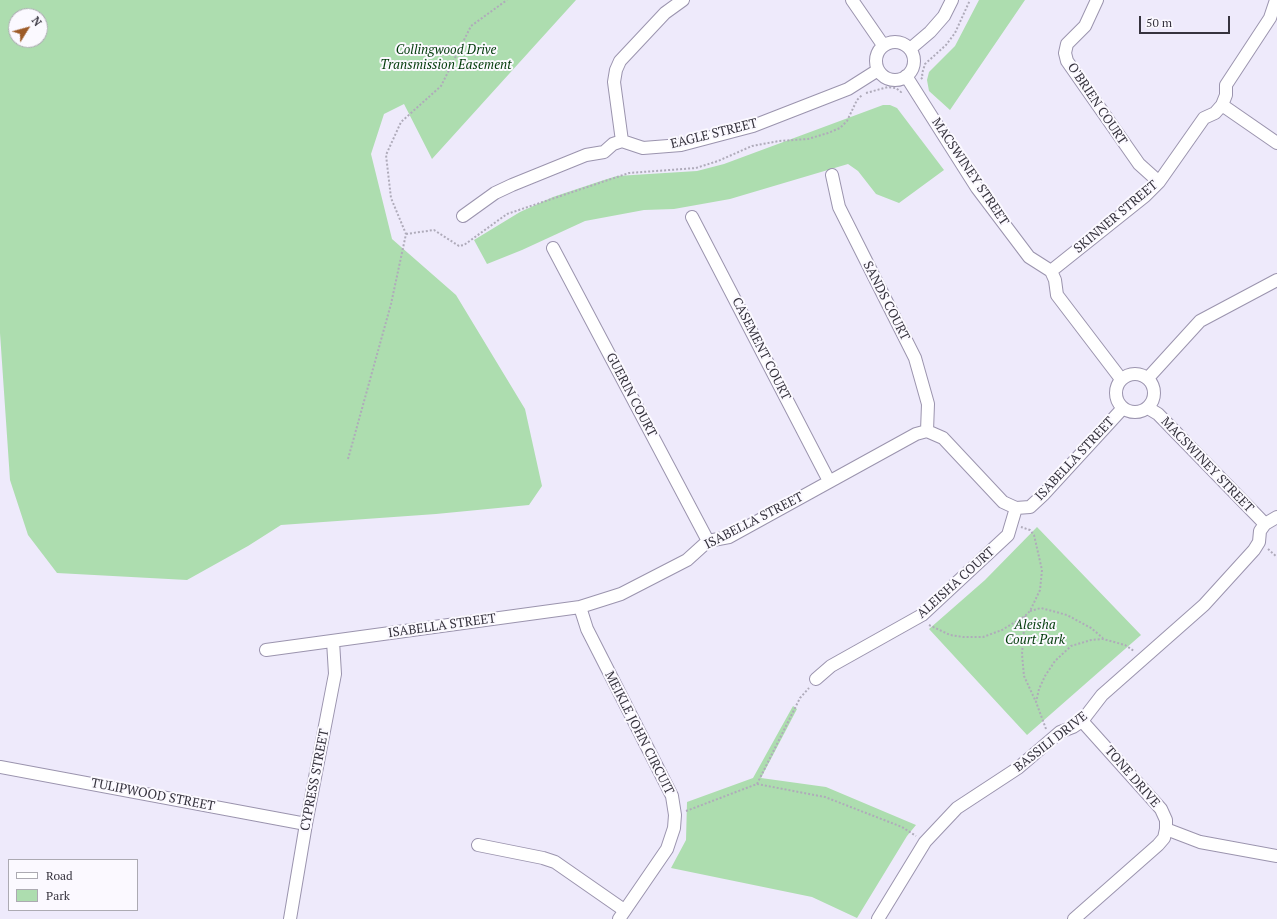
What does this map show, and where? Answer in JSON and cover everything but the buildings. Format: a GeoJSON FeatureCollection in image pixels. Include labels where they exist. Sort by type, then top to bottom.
{"type":"FeatureCollection","features":[{"type":"Feature","properties":{"kind":"street"},"geometry":{"type":"LineString","coordinates":[[463,216],[496,193],[512,185],[586,155],[604,152],[613,144],[622,142],[614,82],[616,70],[620,61],[665,13],[684,0]]}},
{"type":"Feature","properties":{"kind":"street"},"geometry":{"type":"LineString","coordinates":[[852,0],[884,45]]}},
{"type":"Feature","properties":{"kind":"street"},"geometry":{"type":"LineString","coordinates":[[910,48],[930,32],[944,16],[952,0]]}},
{"type":"Feature","properties":{"kind":"street","name":"O'BRIEN COURT"},"geometry":{"type":"LineString","coordinates":[[1097,0],[1085,26],[1068,44],[1066,53],[1067,61],[1139,164],[1159,182]]}},
{"type":"Feature","properties":{"kind":"street"},"geometry":{"type":"LineString","coordinates":[[1276,0],[1270,18],[1226,85],[1226,95],[1222,105],[1277,144]]}},
{"type":"Feature","properties":{"kind":"street"},"geometry":{"type":"LineString","coordinates":[[895,42],[904,44],[910,48],[914,62],[910,72],[906,76],[901,79],[888,78],[878,70],[876,59],[878,53],[884,45],[895,42]]}},
{"type":"Feature","properties":{"kind":"street","name":"EAGLE STREET"},"geometry":{"type":"LineString","coordinates":[[622,142],[643,148],[681,145],[753,126],[848,90],[878,70]]}},
{"type":"Feature","properties":{"kind":"street","name":"MACSWINEY STREET"},"geometry":{"type":"LineString","coordinates":[[906,76],[977,188],[1029,257],[1051,271]]}},
{"type":"Feature","properties":{"kind":"street","name":"SKINNER STREET"},"geometry":{"type":"LineString","coordinates":[[1051,271],[1145,196],[1159,182],[1204,118],[1215,112],[1222,105]]}},
{"type":"Feature","properties":{"kind":"street","name":"SANDS COURT"},"geometry":{"type":"LineString","coordinates":[[832,175],[839,208],[915,358],[928,404],[927,431]]}},
{"type":"Feature","properties":{"kind":"street","name":"CASEMENT COURT"},"geometry":{"type":"LineString","coordinates":[[692,217],[829,481]]}},
{"type":"Feature","properties":{"kind":"street","name":"GUERIN COURT"},"geometry":{"type":"LineString","coordinates":[[553,248],[708,541]]}},
{"type":"Feature","properties":{"kind":"street"},"geometry":{"type":"LineString","coordinates":[[1051,271],[1055,280],[1057,295],[1121,379]]}},
{"type":"Feature","properties":{"kind":"street"},"geometry":{"type":"LineString","coordinates":[[1148,378],[1200,321],[1277,280]]}},
{"type":"Feature","properties":{"kind":"street"},"geometry":{"type":"LineString","coordinates":[[1137,373],[1148,378],[1152,383],[1154,393],[1148,408],[1136,412],[1123,408],[1118,403],[1116,391],[1121,379],[1137,373]]}},
{"type":"Feature","properties":{"kind":"street","name":"ISABELLA STREET"},"geometry":{"type":"LineString","coordinates":[[1016,508],[1030,507],[1044,494],[1123,408]]}},
{"type":"Feature","properties":{"kind":"street","name":"MACSWINEY STREET"},"geometry":{"type":"LineString","coordinates":[[1148,408],[1158,414],[1265,524]]}},
{"type":"Feature","properties":{"kind":"street"},"geometry":{"type":"LineString","coordinates":[[927,431],[943,438],[1002,502],[1016,508]]}},
{"type":"Feature","properties":{"kind":"street","name":"ISABELLA STREET"},"geometry":{"type":"LineString","coordinates":[[266,650],[580,607],[621,594],[687,560],[708,541],[729,536],[916,434],[927,431]]}},
{"type":"Feature","properties":{"kind":"street","name":"ALEISHA COURT"},"geometry":{"type":"LineString","coordinates":[[816,679],[831,666],[922,615],[1008,535],[1013,524],[1016,508]]}},
{"type":"Feature","properties":{"kind":"street"},"geometry":{"type":"LineString","coordinates":[[1265,524],[1277,516]]}},
{"type":"Feature","properties":{"kind":"street","name":"BASSILI DRIVE"},"geometry":{"type":"LineString","coordinates":[[878,919],[925,842],[957,808],[1018,768],[1060,732],[1073,727],[1082,721],[1102,695],[1204,605],[1257,546],[1260,531],[1265,524]]}},
{"type":"Feature","properties":{"kind":"street","name":"MEIKLE JOHN CIRCUIT"},"geometry":{"type":"LineString","coordinates":[[580,607],[587,629],[672,796],[675,815],[674,828],[667,849],[622,915]]}},
{"type":"Feature","properties":{"kind":"street","name":"CYPRESS STREET"},"geometry":{"type":"LineString","coordinates":[[290,919],[306,824],[335,674],[333,641]]}},
{"type":"Feature","properties":{"kind":"street","name":"TONE DRIVE"},"geometry":{"type":"LineString","coordinates":[[1082,721],[1160,809],[1166,820],[1166,828]]}},
{"type":"Feature","properties":{"kind":"street","name":"TULIPWOOD STREET"},"geometry":{"type":"LineString","coordinates":[[0,767],[306,824]]}},
{"type":"Feature","properties":{"kind":"street"},"geometry":{"type":"LineString","coordinates":[[1074,919],[1158,846],[1164,838],[1166,828],[1200,842],[1277,856]]}},
{"type":"Feature","properties":{"kind":"street"},"geometry":{"type":"LineString","coordinates":[[478,845],[543,858],[555,862],[622,915]]}},
{"type":"Feature","properties":{"kind":"path"},"geometry":{"type":"LineString","coordinates":[[348,459],[392,304],[406,234],[390,198],[386,155],[401,122],[441,86],[472,26],[507,0]]}},
{"type":"Feature","properties":{"kind":"path"},"geometry":{"type":"LineString","coordinates":[[406,234],[434,230],[459,246],[471,241],[477,235]]}},
{"type":"Feature","properties":{"kind":"path"},"geometry":{"type":"LineString","coordinates":[[922,615],[929,625],[950,635],[963,637],[983,637],[1002,630],[1025,616],[1030,610],[1040,590],[1042,570],[1034,535],[1030,530],[1013,524]]}},
{"type":"Feature","properties":{"kind":"path"},"geometry":{"type":"LineString","coordinates":[[1030,610],[1041,608],[1067,615],[1091,628],[1103,639]]}},
{"type":"Feature","properties":{"kind":"path"},"geometry":{"type":"LineString","coordinates":[[1025,616],[1022,654],[1024,676],[1036,702],[1044,728],[1053,737]]}},
{"type":"Feature","properties":{"kind":"path"},"geometry":{"type":"LineString","coordinates":[[1036,702],[1045,676],[1055,661],[1071,646],[1091,640],[1103,639],[1125,645],[1135,651],[1142,659]]}},
{"type":"Feature","properties":{"kind":"path"},"geometry":{"type":"LineString","coordinates":[[757,784],[800,698],[816,679]]}},
{"type":"Feature","properties":{"kind":"path"},"geometry":{"type":"LineString","coordinates":[[675,815],[757,784],[825,797],[902,827],[925,842]]}},
{"type":"Feature","properties":{"kind":"green space","name":"Collingwood Drive Transmission Easement"},"geometry":{"type":"Polygon","coordinates":[[[0,0],[576,0],[432,159],[404,104],[384,114],[371,154],[392,239],[456,295],[525,409],[542,486],[529,505],[436,514],[281,525],[248,546],[187,580],[57,573],[28,535],[10,480],[0,333],[0,0]]]}},
{"type":"Feature","properties":{"kind":"green space"},"geometry":{"type":"Polygon","coordinates":[[[979,0],[1025,0],[950,110],[929,91],[927,80],[929,72],[955,46],[979,0]]]}},
{"type":"Feature","properties":{"kind":"green space"},"geometry":{"type":"Polygon","coordinates":[[[883,105],[890,105],[897,108],[944,170],[899,203],[876,194],[858,171],[848,164],[730,199],[674,209],[644,210],[585,221],[522,250],[487,264],[474,240],[520,212],[553,197],[604,180],[617,176],[697,171],[724,164],[883,105]]]}},
{"type":"Feature","properties":{"kind":"green space","name":"Aleisha Court Park"},"geometry":{"type":"Polygon","coordinates":[[[1037,527],[1141,635],[1027,735],[929,629],[985,580],[1037,527]]]}},
{"type":"Feature","properties":{"kind":"green space"},"geometry":{"type":"Polygon","coordinates":[[[793,706],[797,709],[761,778],[826,787],[916,825],[907,836],[857,918],[812,897],[671,868],[686,840],[687,802],[753,778],[793,706]]]}}]}
